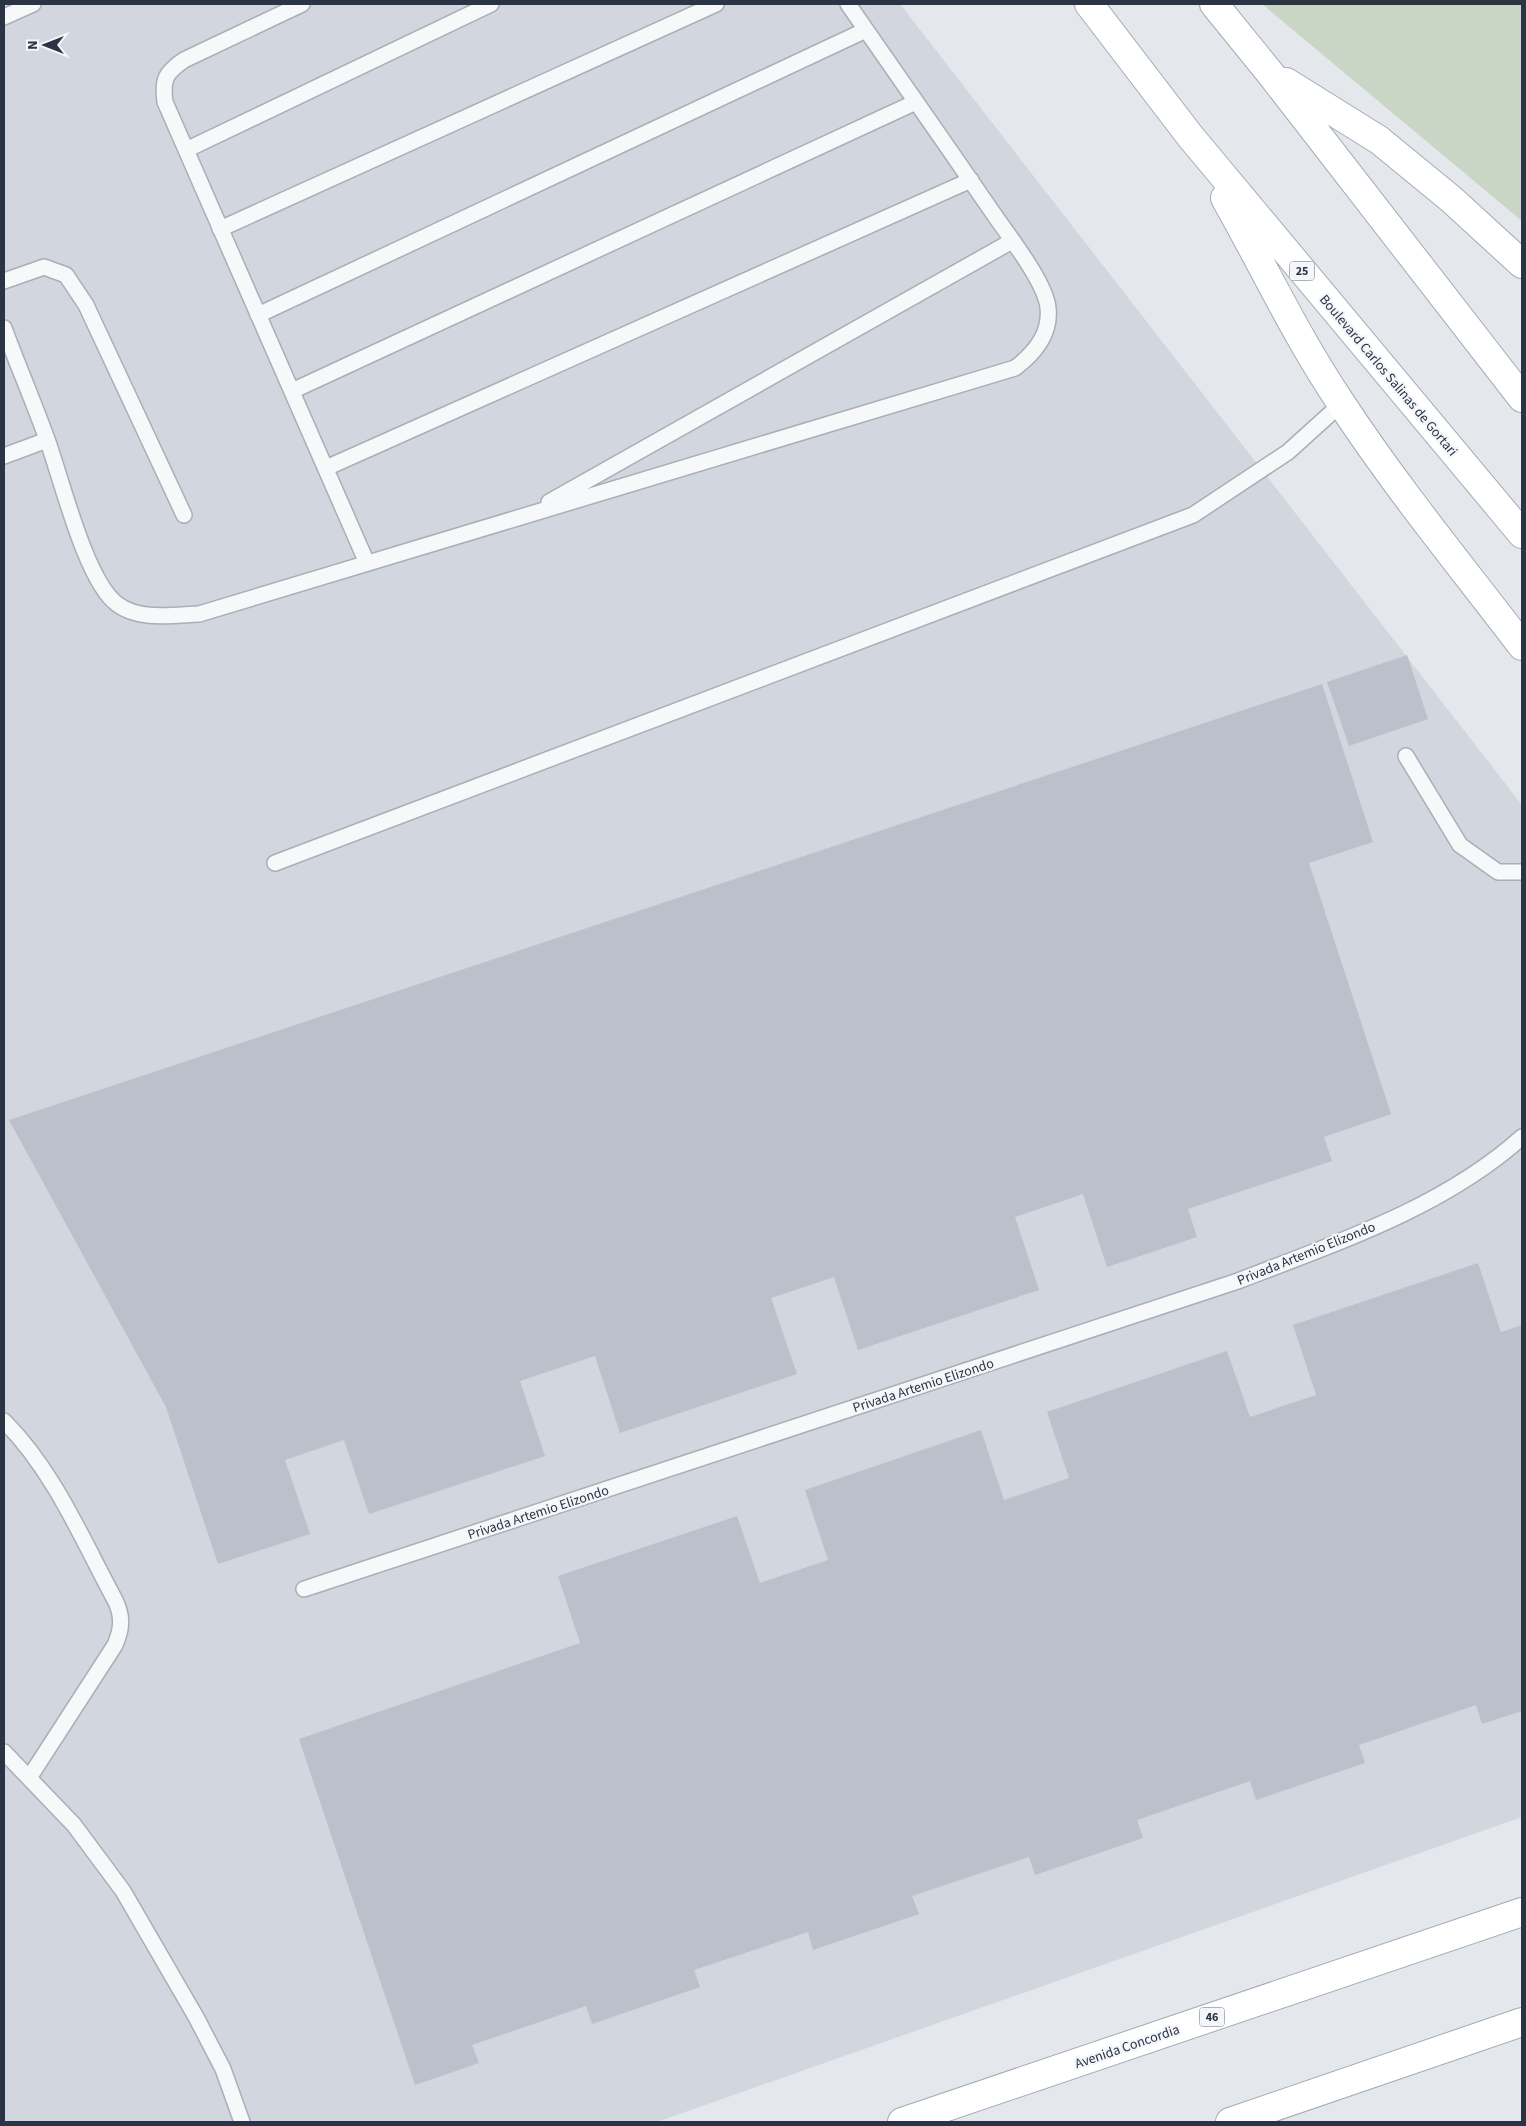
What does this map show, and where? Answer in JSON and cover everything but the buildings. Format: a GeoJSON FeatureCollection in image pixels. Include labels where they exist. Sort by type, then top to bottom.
{"type":"FeatureCollection","features":[{"type":"Feature","properties":{"kind":"main road","name":"Boulevard Carlos Salinas de Gortari"},"geometry":{"type":"LineString","coordinates":[[1089,4],[1190,136],[1522,534]]}},
{"type":"Feature","properties":{"kind":"main road"},"geometry":{"type":"LineString","coordinates":[[1214,4],[1270,72],[1522,398]]}},
{"type":"Feature","properties":{"kind":"main road"},"geometry":{"type":"LineString","coordinates":[[1270,72],[1379,140],[1451,199],[1522,264]]}},
{"type":"Feature","properties":{"kind":"main road"},"geometry":{"type":"LineString","coordinates":[[1190,136],[1260,258],[1300,339],[1341,404],[1522,646]]}},
{"type":"Feature","properties":{"kind":"main road","name":"Avenida Concordia"},"geometry":{"type":"LineString","coordinates":[[902,2122],[1522,1912]]}},
{"type":"Feature","properties":{"kind":"main road"},"geometry":{"type":"LineString","coordinates":[[1230,2122],[1522,2022]]}},
{"type":"Feature","properties":{"kind":"lane"},"geometry":{"type":"LineString","coordinates":[[4,17],[33,4]]}},
{"type":"Feature","properties":{"kind":"lane"},"geometry":{"type":"LineString","coordinates":[[302,4],[184,60],[172,68],[166,75],[163,91],[165,102],[367,563]]}},
{"type":"Feature","properties":{"kind":"lane"},"geometry":{"type":"LineString","coordinates":[[186,150],[491,4]]}},
{"type":"Feature","properties":{"kind":"lane"},"geometry":{"type":"LineString","coordinates":[[220,229],[716,4]]}},
{"type":"Feature","properties":{"kind":"lane"},"geometry":{"type":"LineString","coordinates":[[4,328],[47,440],[90,566],[104,592],[119,606],[139,614],[163,616],[199,614],[1015,368],[1032,356],[1045,335],[1048,308],[1043,290],[971,180],[848,4]]}},
{"type":"Feature","properties":{"kind":"lane"},"geometry":{"type":"LineString","coordinates":[[258,315],[866,30]]}},
{"type":"Feature","properties":{"kind":"lane"},"geometry":{"type":"LineString","coordinates":[[292,391],[916,102]]}},
{"type":"Feature","properties":{"kind":"lane"},"geometry":{"type":"LineString","coordinates":[[326,468],[971,180]]}},
{"type":"Feature","properties":{"kind":"lane"},"geometry":{"type":"LineString","coordinates":[[524,516],[1012,241]]}},
{"type":"Feature","properties":{"kind":"lane"},"geometry":{"type":"LineString","coordinates":[[4,281],[44,267],[66,275],[86,305],[184,515]]}},
{"type":"Feature","properties":{"kind":"lane"},"geometry":{"type":"LineString","coordinates":[[275,863],[1193,515],[1288,452],[1341,404]]}},
{"type":"Feature","properties":{"kind":"lane"},"geometry":{"type":"LineString","coordinates":[[4,456],[47,440]]}},
{"type":"Feature","properties":{"kind":"lane"},"geometry":{"type":"LineString","coordinates":[[1406,756],[1460,845],[1498,872],[1522,872]]}},
{"type":"Feature","properties":{"kind":"lane","name":"Privada Artemio Elizondo"},"geometry":{"type":"LineString","coordinates":[[304,1589],[1238,1281],[1338,1242],[1429,1202],[1509,1149],[1522,1137]]}},
{"type":"Feature","properties":{"kind":"lane"},"geometry":{"type":"LineString","coordinates":[[4,1421],[44,1468],[115,1600],[121,1618],[121,1633],[115,1645],[29,1778]]}},
{"type":"Feature","properties":{"kind":"lane"},"geometry":{"type":"LineString","coordinates":[[4,1752],[74,1825],[122,1890],[196,2017],[223,2069],[242,2122]]}},
{"type":"Feature","properties":{"kind":"shaded area"},"geometry":{"type":"Polygon","coordinates":[[[4,4],[900,4],[1522,805],[1522,1817],[657,2122],[4,2122],[4,4]]]}},
{"type":"Feature","properties":{"kind":"green space"},"geometry":{"type":"Polygon","coordinates":[[[1262,4],[1522,4],[1522,221],[1262,4]]]}}]}
